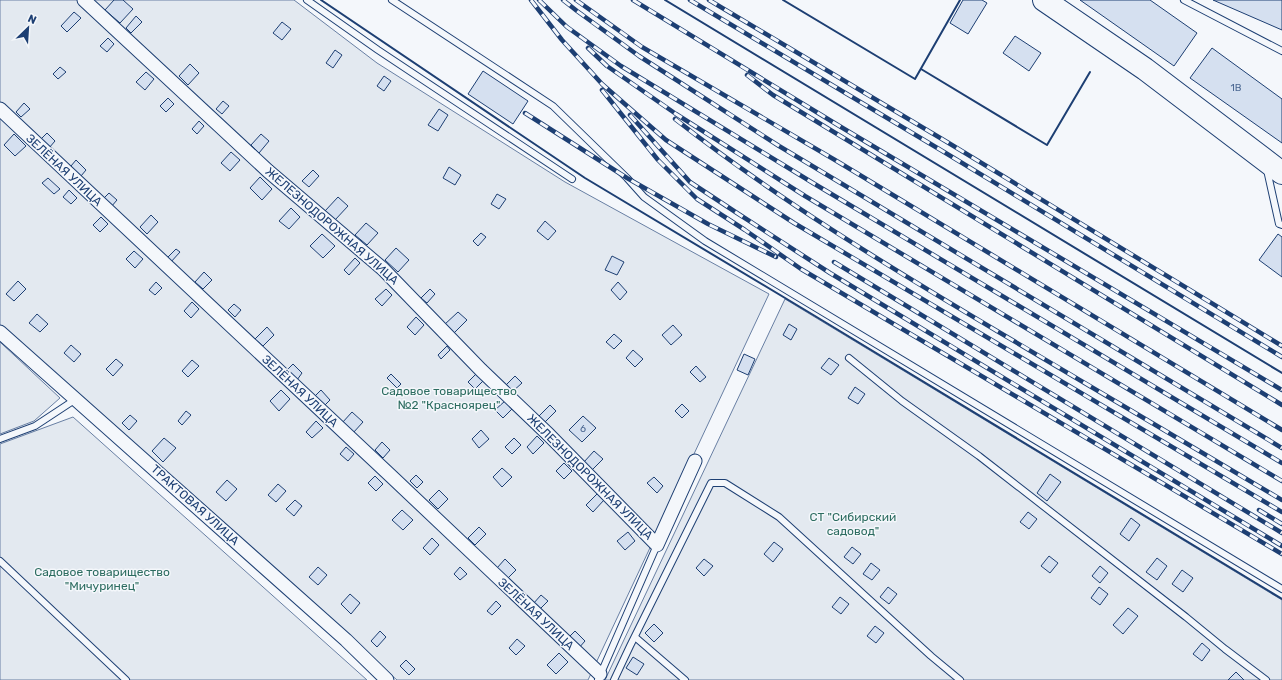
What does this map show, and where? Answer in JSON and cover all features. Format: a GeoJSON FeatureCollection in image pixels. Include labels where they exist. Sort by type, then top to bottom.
{"type":"FeatureCollection","features":[{"type":"Feature","properties":{"kind":"highway"},"geometry":{"type":"LineString","coordinates":[[1044,0],[1144,69],[1282,173]]}},
{"type":"Feature","properties":{"kind":"street","name":"ЖЕЛЕЗНОДОРОЖНАЯ УЛИЦА"},"geometry":{"type":"LineString","coordinates":[[84,0],[268,171],[383,269],[481,370],[549,435],[657,545]]}},
{"type":"Feature","properties":{"kind":"street","name":"ЗЕЛЁНАЯ УЛИЦА"},"geometry":{"type":"LineString","coordinates":[[0,109],[398,482],[599,677]]}},
{"type":"Feature","properties":{"kind":"street","name":"ТРАКТОВАЯ УЛИЦА"},"geometry":{"type":"LineString","coordinates":[[0,332],[346,640],[388,680]]}},
{"type":"Feature","properties":{"kind":"street"},"geometry":{"type":"LineString","coordinates":[[657,545],[695,461]]}},
{"type":"Feature","properties":{"kind":"lane"},"geometry":{"type":"LineString","coordinates":[[307,0],[378,50],[572,179]]}},
{"type":"Feature","properties":{"kind":"lane"},"geometry":{"type":"LineString","coordinates":[[392,0],[553,106],[627,178],[644,197],[705,241],[1282,589]]}},
{"type":"Feature","properties":{"kind":"lane"},"geometry":{"type":"LineString","coordinates":[[1184,0],[1282,51]]}},
{"type":"Feature","properties":{"kind":"lane"},"geometry":{"type":"LineString","coordinates":[[1265,159],[1279,224],[1282,225]]}},
{"type":"Feature","properties":{"kind":"lane"},"geometry":{"type":"LineString","coordinates":[[849,358],[902,401],[985,461],[1266,680]]}},
{"type":"Feature","properties":{"kind":"lane"},"geometry":{"type":"LineString","coordinates":[[0,439],[35,426],[76,399]]}},
{"type":"Feature","properties":{"kind":"lane"},"geometry":{"type":"LineString","coordinates":[[614,680],[711,483],[725,483],[779,517],[931,656],[960,680]]}},
{"type":"Feature","properties":{"kind":"lane"},"geometry":{"type":"LineString","coordinates":[[599,677],[657,545]]}},
{"type":"Feature","properties":{"kind":"lane"},"geometry":{"type":"LineString","coordinates":[[0,560],[126,680]]}},
{"type":"Feature","properties":{"kind":"lane"},"geometry":{"type":"LineString","coordinates":[[635,637],[685,680]]}},
{"type":"Feature","properties":{"kind":"green space","name":"Садовое товарищество №2 \"Красноярец\""},"geometry":{"type":"Polygon","coordinates":[[[0,0],[294,0],[377,63],[565,182],[769,294],[588,680],[397,680],[0,327],[0,0]]]}},
{"type":"Feature","properties":{"kind":"green space","name":"СТ \"Сибирский садовод\""},"geometry":{"type":"Polygon","coordinates":[[[785,299],[1282,600],[1282,680],[605,680],[785,299]]]}},
{"type":"Feature","properties":{"kind":"green space"},"geometry":{"type":"Polygon","coordinates":[[[0,342],[60,398],[34,421],[0,434],[0,342]]]}},
{"type":"Feature","properties":{"kind":"green space","name":"Садовое товарищество \"Мичуринец\""},"geometry":{"type":"Polygon","coordinates":[[[73,417],[367,680],[0,680],[0,444],[73,417]]]}},
{"type":"Feature","properties":{"kind":"building"},"geometry":{"type":"Polygon","coordinates":[[[114,0],[123,0],[133,9],[120,23],[105,10],[114,0]]]}},
{"type":"Feature","properties":{"kind":"building"},"geometry":{"type":"Polygon","coordinates":[[[963,0],[982,0],[987,3],[968,34],[950,23],[963,0]]]}},
{"type":"Feature","properties":{"kind":"building"},"geometry":{"type":"Polygon","coordinates":[[[1080,0],[1150,0],[1197,33],[1174,66],[1080,0]]]}},
{"type":"Feature","properties":{"kind":"building"},"geometry":{"type":"Polygon","coordinates":[[[1213,0],[1282,0],[1282,30],[1213,0]]]}},
{"type":"Feature","properties":{"kind":"building"},"geometry":{"type":"Polygon","coordinates":[[[74,12],[81,18],[67,32],[61,26],[74,12]]]}},
{"type":"Feature","properties":{"kind":"building"},"geometry":{"type":"Polygon","coordinates":[[[136,16],[142,22],[131,33],[126,28],[136,16]]]}},
{"type":"Feature","properties":{"kind":"building"},"geometry":{"type":"Polygon","coordinates":[[[282,22],[291,29],[282,40],[273,33],[282,22]]]}},
{"type":"Feature","properties":{"kind":"building"},"geometry":{"type":"Polygon","coordinates":[[[1015,36],[1041,53],[1029,71],[1003,53],[1015,36]]]}},
{"type":"Feature","properties":{"kind":"building"},"geometry":{"type":"Polygon","coordinates":[[[108,38],[114,44],[107,52],[100,46],[108,38]]]}},
{"type":"Feature","properties":{"kind":"building"},"geometry":{"type":"Polygon","coordinates":[[[1212,48],[1282,99],[1282,143],[1190,78],[1212,48]]]}},
{"type":"Feature","properties":{"kind":"building"},"geometry":{"type":"Polygon","coordinates":[[[335,50],[342,55],[333,68],[326,63],[335,50]]]}},
{"type":"Feature","properties":{"kind":"building"},"geometry":{"type":"Polygon","coordinates":[[[190,64],[199,73],[188,85],[179,76],[190,64]]]}},
{"type":"Feature","properties":{"kind":"building"},"geometry":{"type":"Polygon","coordinates":[[[60,67],[66,72],[58,79],[53,74],[60,67]]]}},
{"type":"Feature","properties":{"kind":"building"},"geometry":{"type":"Polygon","coordinates":[[[483,71],[528,101],[513,124],[468,94],[483,71]]]}},
{"type":"Feature","properties":{"kind":"building"},"geometry":{"type":"Polygon","coordinates":[[[146,72],[154,79],[145,90],[136,82],[146,72]]]}},
{"type":"Feature","properties":{"kind":"building"},"geometry":{"type":"Polygon","coordinates":[[[384,76],[391,81],[384,91],[377,86],[384,76]]]}},
{"type":"Feature","properties":{"kind":"building"},"geometry":{"type":"Polygon","coordinates":[[[168,98],[174,104],[166,112],[160,106],[168,98]]]}},
{"type":"Feature","properties":{"kind":"building"},"geometry":{"type":"Polygon","coordinates":[[[223,101],[229,106],[222,114],[216,109],[223,101]]]}},
{"type":"Feature","properties":{"kind":"building"},"geometry":{"type":"Polygon","coordinates":[[[24,103],[30,109],[21,117],[16,112],[24,103]]]}},
{"type":"Feature","properties":{"kind":"building"},"geometry":{"type":"Polygon","coordinates":[[[439,109],[448,115],[438,131],[428,125],[439,109]]]}},
{"type":"Feature","properties":{"kind":"building"},"geometry":{"type":"Polygon","coordinates":[[[199,121],[204,126],[197,134],[192,129],[199,121]]]}},
{"type":"Feature","properties":{"kind":"building"},"geometry":{"type":"Polygon","coordinates":[[[47,133],[55,141],[49,148],[41,139],[47,133]]]}},
{"type":"Feature","properties":{"kind":"building"},"geometry":{"type":"Polygon","coordinates":[[[14,134],[26,146],[15,156],[4,145],[14,134]]]}},
{"type":"Feature","properties":{"kind":"building"},"geometry":{"type":"Polygon","coordinates":[[[261,134],[269,141],[259,153],[251,145],[261,134]]]}},
{"type":"Feature","properties":{"kind":"building"},"geometry":{"type":"Polygon","coordinates":[[[231,152],[240,160],[230,171],[221,163],[231,152]]]}},
{"type":"Feature","properties":{"kind":"building"},"geometry":{"type":"Polygon","coordinates":[[[76,160],[86,170],[81,176],[71,166],[76,160]]]}},
{"type":"Feature","properties":{"kind":"building"},"geometry":{"type":"Polygon","coordinates":[[[449,167],[461,175],[455,185],[443,178],[449,167]]]}},
{"type":"Feature","properties":{"kind":"building"},"geometry":{"type":"Polygon","coordinates":[[[313,170],[319,176],[309,187],[302,181],[313,170]]]}},
{"type":"Feature","properties":{"kind":"building"},"geometry":{"type":"Polygon","coordinates":[[[260,177],[272,189],[262,200],[250,188],[260,177]]]}},
{"type":"Feature","properties":{"kind":"building"},"geometry":{"type":"Polygon","coordinates":[[[48,178],[60,189],[54,194],[42,183],[48,178]]]}},
{"type":"Feature","properties":{"kind":"building"},"geometry":{"type":"Polygon","coordinates":[[[69,190],[77,198],[71,204],[63,197],[69,190]]]}},
{"type":"Feature","properties":{"kind":"building"},"geometry":{"type":"Polygon","coordinates":[[[109,193],[117,200],[111,207],[103,199],[109,193]]]}},
{"type":"Feature","properties":{"kind":"building"},"geometry":{"type":"Polygon","coordinates":[[[497,194],[506,199],[499,209],[491,204],[497,194]]]}},
{"type":"Feature","properties":{"kind":"building"},"geometry":{"type":"Polygon","coordinates":[[[338,197],[348,206],[335,220],[325,211],[338,197]]]}},
{"type":"Feature","properties":{"kind":"building"},"geometry":{"type":"Polygon","coordinates":[[[291,208],[300,217],[289,229],[279,221],[291,208]]]}},
{"type":"Feature","properties":{"kind":"building"},"geometry":{"type":"Polygon","coordinates":[[[151,215],[158,222],[147,234],[140,227],[151,215]]]}},
{"type":"Feature","properties":{"kind":"building"},"geometry":{"type":"Polygon","coordinates":[[[101,217],[108,224],[100,232],[93,225],[101,217]]]}},
{"type":"Feature","properties":{"kind":"building"},"geometry":{"type":"Polygon","coordinates":[[[545,221],[556,231],[548,240],[537,231],[545,221]]]}},
{"type":"Feature","properties":{"kind":"building"},"geometry":{"type":"Polygon","coordinates":[[[366,223],[378,233],[367,245],[355,235],[366,223]]]}},
{"type":"Feature","properties":{"kind":"building"},"geometry":{"type":"Polygon","coordinates":[[[481,233],[486,237],[478,246],[473,241],[481,233]]]}},
{"type":"Feature","properties":{"kind":"building"},"geometry":{"type":"Polygon","coordinates":[[[322,234],[335,246],[323,258],[310,246],[322,234]]]}},
{"type":"Feature","properties":{"kind":"building"},"geometry":{"type":"Polygon","coordinates":[[[1278,234],[1282,237],[1282,277],[1259,260],[1278,234]]]}},
{"type":"Feature","properties":{"kind":"building"},"geometry":{"type":"Polygon","coordinates":[[[396,248],[409,260],[398,272],[385,260],[396,248]]]}},
{"type":"Feature","properties":{"kind":"building"},"geometry":{"type":"Polygon","coordinates":[[[176,249],[180,252],[170,263],[166,259],[176,249]]]}},
{"type":"Feature","properties":{"kind":"building"},"geometry":{"type":"Polygon","coordinates":[[[134,251],[143,259],[135,268],[126,259],[134,251]]]}},
{"type":"Feature","properties":{"kind":"building"},"geometry":{"type":"Polygon","coordinates":[[[612,256],[624,262],[617,275],[605,270],[612,256]]]}},
{"type":"Feature","properties":{"kind":"building"},"geometry":{"type":"Polygon","coordinates":[[[355,258],[360,263],[349,275],[344,270],[355,258]]]}},
{"type":"Feature","properties":{"kind":"building"},"geometry":{"type":"Polygon","coordinates":[[[204,272],[212,280],[203,289],[195,282],[204,272]]]}},
{"type":"Feature","properties":{"kind":"building"},"geometry":{"type":"Polygon","coordinates":[[[18,281],[26,289],[14,301],[6,294],[18,281]]]}},
{"type":"Feature","properties":{"kind":"building"},"geometry":{"type":"Polygon","coordinates":[[[156,282],[162,288],[155,295],[149,290],[156,282]]]}},
{"type":"Feature","properties":{"kind":"building"},"geometry":{"type":"Polygon","coordinates":[[[618,282],[627,292],[620,300],[611,290],[618,282]]]}},
{"type":"Feature","properties":{"kind":"building"},"geometry":{"type":"Polygon","coordinates":[[[386,289],[392,295],[382,306],[375,299],[386,289]]]}},
{"type":"Feature","properties":{"kind":"building"},"geometry":{"type":"Polygon","coordinates":[[[430,289],[435,294],[427,303],[421,298],[430,289]]]}},
{"type":"Feature","properties":{"kind":"building"},"geometry":{"type":"Polygon","coordinates":[[[192,302],[199,309],[191,318],[184,311],[192,302]]]}},
{"type":"Feature","properties":{"kind":"building"},"geometry":{"type":"Polygon","coordinates":[[[234,304],[241,310],[235,317],[228,310],[234,304]]]}},
{"type":"Feature","properties":{"kind":"building"},"geometry":{"type":"Polygon","coordinates":[[[458,312],[467,320],[453,334],[444,325],[458,312]]]}},
{"type":"Feature","properties":{"kind":"building"},"geometry":{"type":"Polygon","coordinates":[[[37,314],[48,324],[40,332],[29,323],[37,314]]]}},
{"type":"Feature","properties":{"kind":"building"},"geometry":{"type":"Polygon","coordinates":[[[416,317],[424,325],[415,335],[407,327],[416,317]]]}},
{"type":"Feature","properties":{"kind":"building"},"geometry":{"type":"Polygon","coordinates":[[[789,324],[797,329],[791,340],[783,335],[789,324]]]}},
{"type":"Feature","properties":{"kind":"building"},"geometry":{"type":"Polygon","coordinates":[[[673,325],[682,335],[671,345],[662,335],[673,325]]]}},
{"type":"Feature","properties":{"kind":"building"},"geometry":{"type":"Polygon","coordinates":[[[267,327],[274,335],[263,346],[255,339],[267,327]]]}},
{"type":"Feature","properties":{"kind":"building"},"geometry":{"type":"Polygon","coordinates":[[[614,334],[622,341],[614,349],[606,342],[614,334]]]}},
{"type":"Feature","properties":{"kind":"building"},"geometry":{"type":"Polygon","coordinates":[[[71,345],[81,354],[74,362],[64,353],[71,345]]]}},
{"type":"Feature","properties":{"kind":"building"},"geometry":{"type":"Polygon","coordinates":[[[447,346],[450,350],[441,359],[438,355],[447,346]]]}},
{"type":"Feature","properties":{"kind":"building"},"geometry":{"type":"Polygon","coordinates":[[[633,350],[643,359],[635,367],[626,358],[633,350]]]}},
{"type":"Feature","properties":{"kind":"building"},"geometry":{"type":"Polygon","coordinates":[[[744,354],[755,359],[748,375],[737,370],[744,354]]]}},
{"type":"Feature","properties":{"kind":"building"},"geometry":{"type":"Polygon","coordinates":[[[829,358],[839,365],[831,375],[821,368],[829,358]]]}},
{"type":"Feature","properties":{"kind":"building"},"geometry":{"type":"Polygon","coordinates":[[[116,359],[123,365],[113,376],[106,369],[116,359]]]}},
{"type":"Feature","properties":{"kind":"building"},"geometry":{"type":"Polygon","coordinates":[[[192,360],[199,366],[188,377],[182,371],[192,360]]]}},
{"type":"Feature","properties":{"kind":"building"},"geometry":{"type":"Polygon","coordinates":[[[293,364],[302,373],[297,380],[287,370],[293,364]]]}},
{"type":"Feature","properties":{"kind":"building"},"geometry":{"type":"Polygon","coordinates":[[[696,366],[706,377],[700,382],[690,372],[696,366]]]}},
{"type":"Feature","properties":{"kind":"building"},"geometry":{"type":"Polygon","coordinates":[[[391,374],[401,384],[397,388],[387,378],[391,374]]]}},
{"type":"Feature","properties":{"kind":"building"},"geometry":{"type":"Polygon","coordinates":[[[476,374],[483,381],[475,389],[468,382],[476,374]]]}},
{"type":"Feature","properties":{"kind":"building"},"geometry":{"type":"Polygon","coordinates":[[[515,376],[522,383],[512,392],[505,386],[515,376]]]}},
{"type":"Feature","properties":{"kind":"building"},"geometry":{"type":"Polygon","coordinates":[[[855,387],[865,394],[858,404],[848,398],[855,387]]]}},
{"type":"Feature","properties":{"kind":"building"},"geometry":{"type":"Polygon","coordinates":[[[281,390],[290,399],[279,411],[270,401],[281,390]]]}},
{"type":"Feature","properties":{"kind":"building"},"geometry":{"type":"Polygon","coordinates":[[[321,390],[330,400],[323,407],[313,398],[321,390]]]}},
{"type":"Feature","properties":{"kind":"building"},"geometry":{"type":"Polygon","coordinates":[[[505,401],[512,409],[503,418],[495,410],[505,401]]]}},
{"type":"Feature","properties":{"kind":"building"},"geometry":{"type":"Polygon","coordinates":[[[682,404],[689,411],[682,418],[675,411],[682,404]]]}},
{"type":"Feature","properties":{"kind":"building"},"geometry":{"type":"Polygon","coordinates":[[[550,405],[556,411],[544,423],[538,417],[550,405]]]}},
{"type":"Feature","properties":{"kind":"building"},"geometry":{"type":"Polygon","coordinates":[[[186,411],[191,415],[182,425],[178,421],[186,411]]]}},
{"type":"Feature","properties":{"kind":"building"},"geometry":{"type":"Polygon","coordinates":[[[352,412],[363,422],[353,433],[342,423],[352,412]]]}},
{"type":"Feature","properties":{"kind":"building"},"geometry":{"type":"Polygon","coordinates":[[[130,415],[137,421],[129,430],[122,423],[130,415]]]}},
{"type":"Feature","properties":{"kind":"building"},"geometry":{"type":"Polygon","coordinates":[[[583,416],[596,428],[582,442],[569,430],[583,416]]]}},
{"type":"Feature","properties":{"kind":"building"},"geometry":{"type":"Polygon","coordinates":[[[316,421],[323,428],[312,438],[306,432],[316,421]]]}},
{"type":"Feature","properties":{"kind":"building"},"geometry":{"type":"Polygon","coordinates":[[[481,430],[489,439],[479,448],[472,439],[481,430]]]}},
{"type":"Feature","properties":{"kind":"building"},"geometry":{"type":"Polygon","coordinates":[[[537,436],[544,443],[533,454],[527,447],[537,436]]]}},
{"type":"Feature","properties":{"kind":"building"},"geometry":{"type":"Polygon","coordinates":[[[164,438],[176,448],[163,462],[152,451],[164,438]]]}},
{"type":"Feature","properties":{"kind":"building"},"geometry":{"type":"Polygon","coordinates":[[[514,438],[521,445],[512,454],[505,447],[514,438]]]}},
{"type":"Feature","properties":{"kind":"building"},"geometry":{"type":"Polygon","coordinates":[[[382,442],[390,450],[383,458],[375,450],[382,442]]]}},
{"type":"Feature","properties":{"kind":"building"},"geometry":{"type":"Polygon","coordinates":[[[346,447],[354,454],[348,461],[340,454],[346,447]]]}},
{"type":"Feature","properties":{"kind":"building"},"geometry":{"type":"Polygon","coordinates":[[[594,451],[603,459],[592,470],[584,462],[594,451]]]}},
{"type":"Feature","properties":{"kind":"building"},"geometry":{"type":"Polygon","coordinates":[[[564,463],[572,471],[564,479],[556,471],[564,463]]]}},
{"type":"Feature","properties":{"kind":"building"},"geometry":{"type":"Polygon","coordinates":[[[502,468],[512,477],[502,487],[493,477],[502,468]]]}},
{"type":"Feature","properties":{"kind":"building"},"geometry":{"type":"Polygon","coordinates":[[[1050,474],[1061,482],[1047,501],[1037,493],[1050,474]]]}},
{"type":"Feature","properties":{"kind":"building"},"geometry":{"type":"Polygon","coordinates":[[[416,475],[423,482],[417,488],[410,481],[416,475]]]}},
{"type":"Feature","properties":{"kind":"building"},"geometry":{"type":"Polygon","coordinates":[[[375,476],[383,484],[376,491],[368,483],[375,476]]]}},
{"type":"Feature","properties":{"kind":"building"},"geometry":{"type":"Polygon","coordinates":[[[654,477],[663,486],[657,493],[647,483],[654,477]]]}},
{"type":"Feature","properties":{"kind":"building"},"geometry":{"type":"Polygon","coordinates":[[[227,480],[237,489],[226,501],[216,492],[227,480]]]}},
{"type":"Feature","properties":{"kind":"building"},"geometry":{"type":"Polygon","coordinates":[[[278,484],[286,491],[276,502],[268,495],[278,484]]]}},
{"type":"Feature","properties":{"kind":"building"},"geometry":{"type":"Polygon","coordinates":[[[439,490],[448,499],[438,509],[429,500],[439,490]]]}},
{"type":"Feature","properties":{"kind":"building"},"geometry":{"type":"Polygon","coordinates":[[[597,494],[604,500],[593,512],[586,505],[597,494]]]}},
{"type":"Feature","properties":{"kind":"building"},"geometry":{"type":"Polygon","coordinates":[[[295,500],[302,506],[294,516],[286,509],[295,500]]]}},
{"type":"Feature","properties":{"kind":"building"},"geometry":{"type":"Polygon","coordinates":[[[402,510],[413,520],[403,530],[392,520],[402,510]]]}},
{"type":"Feature","properties":{"kind":"building"},"geometry":{"type":"Polygon","coordinates":[[[1028,512],[1037,519],[1029,529],[1020,522],[1028,512]]]}},
{"type":"Feature","properties":{"kind":"building"},"geometry":{"type":"Polygon","coordinates":[[[1131,518],[1140,525],[1129,541],[1120,534],[1131,518]]]}},
{"type":"Feature","properties":{"kind":"building"},"geometry":{"type":"Polygon","coordinates":[[[479,527],[486,534],[475,545],[468,538],[479,527]]]}},
{"type":"Feature","properties":{"kind":"building"},"geometry":{"type":"Polygon","coordinates":[[[628,532],[635,541],[625,550],[617,541],[628,532]]]}},
{"type":"Feature","properties":{"kind":"building"},"geometry":{"type":"Polygon","coordinates":[[[432,538],[439,545],[430,555],[423,548],[432,538]]]}},
{"type":"Feature","properties":{"kind":"building"},"geometry":{"type":"Polygon","coordinates":[[[774,542],[783,549],[773,562],[764,554],[774,542]]]}},
{"type":"Feature","properties":{"kind":"building"},"geometry":{"type":"Polygon","coordinates":[[[852,547],[861,554],[853,564],[844,557],[852,547]]]}},
{"type":"Feature","properties":{"kind":"building"},"geometry":{"type":"Polygon","coordinates":[[[1049,556],[1058,563],[1050,573],[1041,566],[1049,556]]]}},
{"type":"Feature","properties":{"kind":"building"},"geometry":{"type":"Polygon","coordinates":[[[1157,558],[1167,566],[1157,580],[1146,572],[1157,558]]]}},
{"type":"Feature","properties":{"kind":"building"},"geometry":{"type":"Polygon","coordinates":[[[505,559],[516,570],[507,579],[497,568],[505,559]]]}},
{"type":"Feature","properties":{"kind":"building"},"geometry":{"type":"Polygon","coordinates":[[[704,559],[713,566],[704,576],[696,568],[704,559]]]}},
{"type":"Feature","properties":{"kind":"building"},"geometry":{"type":"Polygon","coordinates":[[[871,563],[880,570],[872,580],[863,574],[871,563]]]}},
{"type":"Feature","properties":{"kind":"building"},"geometry":{"type":"Polygon","coordinates":[[[1100,566],[1108,573],[1100,583],[1092,576],[1100,566]]]}},
{"type":"Feature","properties":{"kind":"building"},"geometry":{"type":"Polygon","coordinates":[[[318,567],[327,575],[318,585],[309,577],[318,567]]]}},
{"type":"Feature","properties":{"kind":"building"},"geometry":{"type":"Polygon","coordinates":[[[460,567],[467,574],[460,580],[454,574],[460,567]]]}},
{"type":"Feature","properties":{"kind":"building"},"geometry":{"type":"Polygon","coordinates":[[[1182,570],[1193,578],[1183,592],[1172,584],[1182,570]]]}},
{"type":"Feature","properties":{"kind":"building"},"geometry":{"type":"Polygon","coordinates":[[[888,587],[897,594],[889,604],[880,597],[888,587]]]}},
{"type":"Feature","properties":{"kind":"building"},"geometry":{"type":"Polygon","coordinates":[[[1099,587],[1108,594],[1100,605],[1091,598],[1099,587]]]}},
{"type":"Feature","properties":{"kind":"building"},"geometry":{"type":"Polygon","coordinates":[[[350,594],[360,603],[351,614],[341,604],[350,594]]]}},
{"type":"Feature","properties":{"kind":"building"},"geometry":{"type":"Polygon","coordinates":[[[541,595],[548,601],[539,610],[533,604],[541,595]]]}},
{"type":"Feature","properties":{"kind":"building"},"geometry":{"type":"Polygon","coordinates":[[[840,597],[849,604],[841,614],[832,607],[840,597]]]}},
{"type":"Feature","properties":{"kind":"building"},"geometry":{"type":"Polygon","coordinates":[[[496,601],[501,606],[492,615],[487,611],[496,601]]]}},
{"type":"Feature","properties":{"kind":"building"},"geometry":{"type":"Polygon","coordinates":[[[1128,608],[1138,616],[1123,634],[1113,625],[1128,608]]]}},
{"type":"Feature","properties":{"kind":"building"},"geometry":{"type":"Polygon","coordinates":[[[654,624],[663,633],[654,642],[645,633],[654,624]]]}},
{"type":"Feature","properties":{"kind":"building"},"geometry":{"type":"Polygon","coordinates":[[[875,626],[884,633],[876,643],[867,636],[875,626]]]}},
{"type":"Feature","properties":{"kind":"building"},"geometry":{"type":"Polygon","coordinates":[[[380,631],[386,637],[377,647],[371,641],[380,631]]]}},
{"type":"Feature","properties":{"kind":"building"},"geometry":{"type":"Polygon","coordinates":[[[575,631],[585,641],[578,649],[567,639],[575,631]]]}},
{"type":"Feature","properties":{"kind":"building"},"geometry":{"type":"Polygon","coordinates":[[[517,639],[525,646],[516,655],[509,648],[517,639]]]}},
{"type":"Feature","properties":{"kind":"building"},"geometry":{"type":"Polygon","coordinates":[[[1202,643],[1210,650],[1202,661],[1193,654],[1202,643]]]}},
{"type":"Feature","properties":{"kind":"building"},"geometry":{"type":"Polygon","coordinates":[[[559,653],[568,662],[556,674],[547,665],[559,653]]]}},
{"type":"Feature","properties":{"kind":"building"},"geometry":{"type":"Polygon","coordinates":[[[633,657],[644,664],[637,675],[626,668],[633,657]]]}},
{"type":"Feature","properties":{"kind":"building"},"geometry":{"type":"Polygon","coordinates":[[[406,660],[415,669],[409,675],[400,666],[406,660]]]}},
{"type":"Feature","properties":{"kind":"building"},"geometry":{"type":"Polygon","coordinates":[[[1236,672],[1244,680],[1228,680],[1236,672]]]}},
{"type":"Feature","properties":{"kind":"railway"},"geometry":{"type":"LineString","coordinates":[[531,0],[562,40],[602,84],[666,140],[794,223],[1282,512]]}},
{"type":"Feature","properties":{"kind":"railway"},"geometry":{"type":"LineString","coordinates":[[539,0],[567,27],[621,66],[813,183],[1282,463]]}},
{"type":"Feature","properties":{"kind":"railway"},"geometry":{"type":"LineString","coordinates":[[563,0],[639,56],[779,146],[1282,448]]}},
{"type":"Feature","properties":{"kind":"railway"},"geometry":{"type":"LineString","coordinates":[[576,0],[642,47],[835,160],[1282,430]]}},
{"type":"Feature","properties":{"kind":"railway"},"geometry":{"type":"LineString","coordinates":[[633,0],[841,127],[1282,390]]}},
{"type":"Feature","properties":{"kind":"railway"},"geometry":{"type":"LineString","coordinates":[[690,0],[1282,357]]}},
{"type":"Feature","properties":{"kind":"railway"},"geometry":{"type":"LineString","coordinates":[[709,0],[947,142],[1282,346]]}},
{"type":"Feature","properties":{"kind":"railway"},"geometry":{"type":"LineString","coordinates":[[588,48],[607,66],[676,114],[805,196],[1282,481]]}},
{"type":"Feature","properties":{"kind":"railway"},"geometry":{"type":"LineString","coordinates":[[747,75],[773,95],[1282,405]]}},
{"type":"Feature","properties":{"kind":"railway"},"geometry":{"type":"LineString","coordinates":[[602,90],[658,160],[697,199],[801,269],[1282,554]]}},
{"type":"Feature","properties":{"kind":"railway"},"geometry":{"type":"LineString","coordinates":[[525,113],[627,178],[708,224],[776,257]]}},
{"type":"Feature","properties":{"kind":"railway"},"geometry":{"type":"LineString","coordinates":[[630,115],[690,182],[830,273],[1282,546]]}},
{"type":"Feature","properties":{"kind":"railway"},"geometry":{"type":"LineString","coordinates":[[675,119],[752,176],[873,256],[1282,500]]}},
{"type":"Feature","properties":{"kind":"railway"},"geometry":{"type":"LineString","coordinates":[[834,262],[1282,533]]}},
{"type":"Feature","properties":{"kind":"railway"},"geometry":{"type":"LineString","coordinates":[[1259,510],[1282,524]]}},
{"type":"Feature","properties":{"kind":"wall"},"geometry":{"type":"LineString","coordinates":[[321,0],[585,178],[1282,599]]}},
{"type":"Feature","properties":{"kind":"wall"},"geometry":{"type":"LineString","coordinates":[[665,0],[1282,373]]}},
{"type":"Feature","properties":{"kind":"wall"},"geometry":{"type":"LineString","coordinates":[[783,0],[915,79],[960,0]]}},
{"type":"Feature","properties":{"kind":"wall"},"geometry":{"type":"LineString","coordinates":[[921,69],[1047,145],[1090,72]]}}]}
